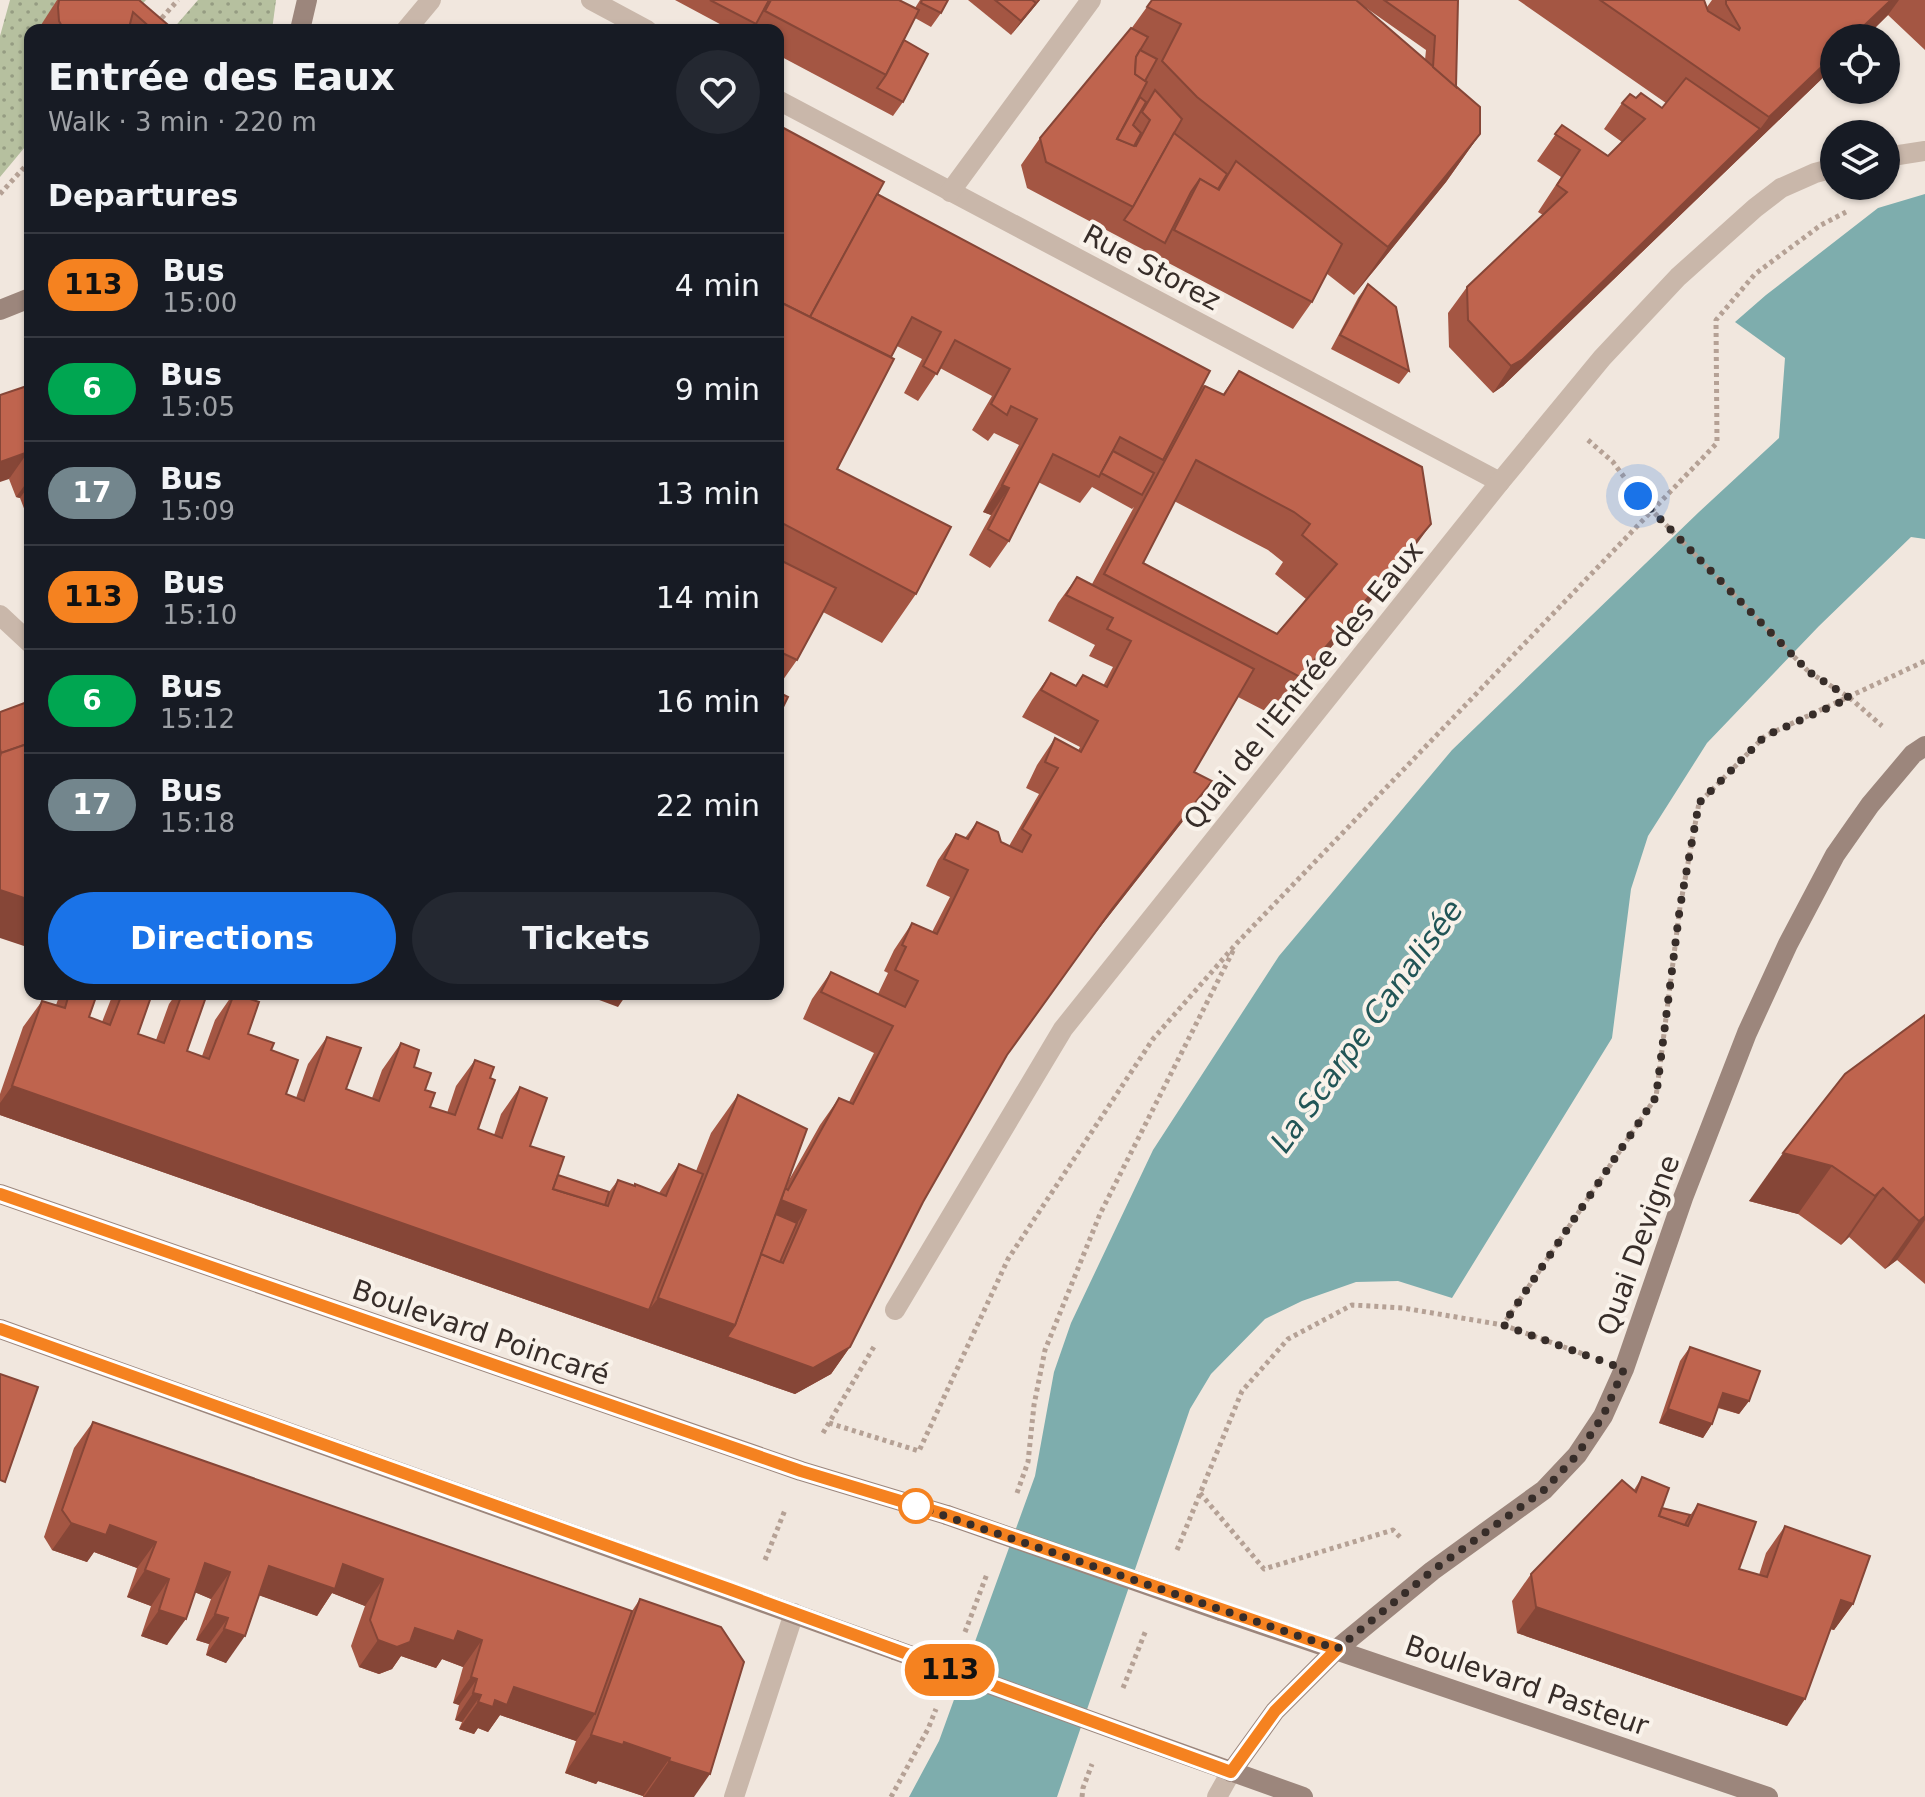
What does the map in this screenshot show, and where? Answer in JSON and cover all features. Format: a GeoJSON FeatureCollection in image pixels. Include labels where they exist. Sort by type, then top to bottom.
{"type":"FeatureCollection","features":[{"type":"Feature","properties":{"kind":"main road"},"geometry":{"type":"LineString","coordinates":[[301,24],[307,0]]}},
{"type":"Feature","properties":{"kind":"main road"},"geometry":{"type":"LineString","coordinates":[[0,310],[24,300]]}},
{"type":"Feature","properties":{"kind":"main road","name":"Quai Devigne"},"geometry":{"type":"LineString","coordinates":[[1231,1772],[1275,1711],[1337,1649],[1432,1571],[1544,1490],[1577,1455],[1603,1416],[1624,1369],[1694,1170],[1747,1033],[1788,944],[1835,855],[1913,754],[1925,746]]}},
{"type":"Feature","properties":{"kind":"main road","name":"Boulevard Poincaré"},"geometry":{"type":"LineString","coordinates":[[0,1194],[801,1471],[947,1515],[1221,1611]]}},
{"type":"Feature","properties":{"kind":"main road"},"geometry":{"type":"LineString","coordinates":[[0,1329],[1303,1797]]}},
{"type":"Feature","properties":{"kind":"main road","name":"Boulevard Pasteur"},"geometry":{"type":"LineString","coordinates":[[1221,1611],[1768,1797]]}},
{"type":"Feature","properties":{"kind":"street"},"geometry":{"type":"LineString","coordinates":[[411,24],[431,0]]}},
{"type":"Feature","properties":{"kind":"street"},"geometry":{"type":"LineString","coordinates":[[591,0],[636,24]]}},
{"type":"Feature","properties":{"kind":"street"},"geometry":{"type":"LineString","coordinates":[[950,192],[1091,0]]}},
{"type":"Feature","properties":{"kind":"street","name":"Rue Storez"},"geometry":{"type":"LineString","coordinates":[[784,103],[1500,482]]}},
{"type":"Feature","properties":{"kind":"street"},"geometry":{"type":"LineString","coordinates":[[1900,155],[1925,151]]}},
{"type":"Feature","properties":{"kind":"street","name":"Quai de l'Entrée des Eaux"},"geometry":{"type":"LineString","coordinates":[[895,1310],[1063,1029],[1500,482],[1602,358],[1678,277],[1781,188],[1820,172]]}},
{"type":"Feature","properties":{"kind":"street"},"geometry":{"type":"LineString","coordinates":[[0,615],[24,637]]}},
{"type":"Feature","properties":{"kind":"street"},"geometry":{"type":"LineString","coordinates":[[734,1797],[794,1613]]}},
{"type":"Feature","properties":{"kind":"street","name":"Quai Devigne"},"geometry":{"type":"LineString","coordinates":[[1217,1797],[1231,1772]]}},
{"type":"Feature","properties":{"kind":"path"},"geometry":{"type":"LineString","coordinates":[[156,24],[178,0]]}},
{"type":"Feature","properties":{"kind":"path"},"geometry":{"type":"LineString","coordinates":[[0,194],[24,168]]}},
{"type":"Feature","properties":{"kind":"path"},"geometry":{"type":"LineString","coordinates":[[829,1423],[919,1451],[1008,1259],[1153,1039],[1237,943],[1717,443],[1716,320],[1755,274],[1821,225],[1848,211]]}},
{"type":"Feature","properties":{"kind":"path"},"geometry":{"type":"LineString","coordinates":[[1613,462],[1638,496],[1809,672],[1850,698]]}},
{"type":"Feature","properties":{"kind":"path"},"geometry":{"type":"LineString","coordinates":[[1503,1325],[1656,1097],[1680,907],[1699,803],[1765,736],[1925,661]]}},
{"type":"Feature","properties":{"kind":"path"},"geometry":{"type":"LineString","coordinates":[[1012,1505],[1028,1462],[1034,1405],[1045,1350],[1100,1214],[1237,943]]}},
{"type":"Feature","properties":{"kind":"path"},"geometry":{"type":"LineString","coordinates":[[1177,1552],[1242,1391],[1288,1339],[1352,1305],[1403,1308],[1503,1325],[1624,1369]]}},
{"type":"Feature","properties":{"kind":"path"},"geometry":{"type":"LineString","coordinates":[[1200,1493],[1264,1569],[1393,1530],[1432,1571]]}},
{"type":"Feature","properties":{"kind":"path"},"geometry":{"type":"LineString","coordinates":[[965,1632],[991,1562]]}},
{"type":"Feature","properties":{"kind":"path"},"geometry":{"type":"LineString","coordinates":[[1118,1699],[1147,1625]]}},
{"type":"Feature","properties":{"kind":"path"},"geometry":{"type":"LineString","coordinates":[[891,1797],[928,1729],[939,1701]]}},
{"type":"Feature","properties":{"kind":"path"},"geometry":{"type":"LineString","coordinates":[[1082,1797],[1095,1758]]}},
{"type":"Feature","properties":{"kind":"green space"},"geometry":{"type":"Polygon","coordinates":[[[10,0],[146,0],[124,24],[24,24],[24,148],[0,177],[0,36],[10,0]]]}},
{"type":"Feature","properties":{"kind":"green space"},"geometry":{"type":"Polygon","coordinates":[[[198,0],[276,0],[273,24],[177,24],[198,0]]]}},
{"type":"Feature","properties":{"kind":"water","name":"La Scarpe Canalisée"},"geometry":{"type":"Polygon","coordinates":[[[1925,194],[1925,539],[1911,537],[1819,626],[1707,743],[1648,836],[1631,889],[1612,1038],[1452,1298],[1398,1281],[1356,1282],[1302,1301],[1265,1319],[1211,1374],[1190,1409],[1057,1797],[909,1797],[939,1741],[1035,1476],[1054,1372],[1071,1323],[1153,1150],[1279,956],[1452,750],[1779,438],[1785,358],[1735,322],[1878,208],[1925,194]]]}},
{"type":"Feature","properties":{"kind":"building"},"geometry":{"type":"Polygon","coordinates":[[[59,0],[139,0],[167,24],[146,24],[133,12],[130,24],[61,24],[59,0]]]}},
{"type":"Feature","properties":{"kind":"building"},"geometry":{"type":"Polygon","coordinates":[[[710,0],[769,0],[756,24],[710,0]]]}},
{"type":"Feature","properties":{"kind":"building"},"geometry":{"type":"Polygon","coordinates":[[[771,0],[899,0],[919,10],[886,75],[765,11],[771,0]]]}},
{"type":"Feature","properties":{"kind":"building"},"geometry":{"type":"Polygon","coordinates":[[[922,0],[948,0],[941,13],[921,3],[922,0]]]}},
{"type":"Feature","properties":{"kind":"building"},"geometry":{"type":"Polygon","coordinates":[[[995,0],[1032,0],[1036,3],[1021,21],[995,0]]]}},
{"type":"Feature","properties":{"kind":"building"},"geometry":{"type":"Polygon","coordinates":[[[1152,0],[1356,0],[1480,107],[1480,134],[1388,247],[1197,97],[1162,61],[1181,24],[1147,7],[1152,0]]]}},
{"type":"Feature","properties":{"kind":"building"},"geometry":{"type":"Polygon","coordinates":[[[1384,0],[1458,0],[1456,87],[1433,67],[1435,36],[1384,0]]]}},
{"type":"Feature","properties":{"kind":"building"},"geometry":{"type":"Polygon","coordinates":[[[1600,0],[1704,0],[1708,11],[1739,30],[1726,0],[1891,0],[1866,24],[1820,24],[1820,68],[1769,117],[1600,0]]]}},
{"type":"Feature","properties":{"kind":"building"},"geometry":{"type":"Polygon","coordinates":[[[1131,28],[1148,37],[1136,57],[1135,74],[1147,82],[1117,139],[1136,146],[1150,120],[1142,112],[1155,90],[1182,119],[1133,207],[1046,162],[1040,138],[1131,28]]]}},
{"type":"Feature","properties":{"kind":"building"},"geometry":{"type":"Polygon","coordinates":[[[904,40],[928,54],[903,102],[877,88],[904,40]]]}},
{"type":"Feature","properties":{"kind":"building"},"geometry":{"type":"Polygon","coordinates":[[[1140,50],[1157,59],[1145,81],[1135,74],[1136,57],[1140,50]]]}},
{"type":"Feature","properties":{"kind":"building"},"geometry":{"type":"Polygon","coordinates":[[[1686,78],[1760,129],[1522,360],[1511,366],[1468,320],[1467,287],[1567,192],[1557,185],[1580,150],[1555,134],[1562,125],[1608,156],[1645,119],[1622,103],[1630,94],[1636,98],[1641,93],[1662,108],[1686,78]]]}},
{"type":"Feature","properties":{"kind":"building"},"geometry":{"type":"Polygon","coordinates":[[[1140,97],[1146,102],[1133,125],[1141,133],[1134,146],[1117,139],[1140,97]]]}},
{"type":"Feature","properties":{"kind":"building"},"geometry":{"type":"Polygon","coordinates":[[[784,128],[884,182],[810,317],[784,304],[784,128]]]}},
{"type":"Feature","properties":{"kind":"building"},"geometry":{"type":"Polygon","coordinates":[[[1174,133],[1227,174],[1218,189],[1200,179],[1165,243],[1124,220],[1174,133]]]}},
{"type":"Feature","properties":{"kind":"building"},"geometry":{"type":"Polygon","coordinates":[[[1236,161],[1342,244],[1312,302],[1174,230],[1200,179],[1219,190],[1236,161]]]}},
{"type":"Feature","properties":{"kind":"building"},"geometry":{"type":"Polygon","coordinates":[[[877,194],[1210,371],[1163,460],[1120,437],[1099,477],[1053,454],[1009,541],[988,529],[1009,488],[1002,485],[1037,419],[1011,406],[1007,415],[991,404],[1010,369],[955,340],[937,374],[923,366],[941,332],[912,317],[891,357],[810,317],[877,194]]]}},
{"type":"Feature","properties":{"kind":"building"},"geometry":{"type":"Polygon","coordinates":[[[1368,284],[1396,307],[1409,371],[1340,335],[1368,284]]]}},
{"type":"Feature","properties":{"kind":"building"},"geometry":{"type":"Polygon","coordinates":[[[784,304],[894,359],[837,469],[951,527],[916,594],[784,524],[784,304]]]}},
{"type":"Feature","properties":{"kind":"building"},"geometry":{"type":"Polygon","coordinates":[[[1239,371],[1422,467],[1431,524],[1300,677],[1104,574],[1205,386],[1224,395],[1239,371]],[[1196,460],[1143,563],[1277,634],[1337,564],[1302,535],[1310,524],[1294,512],[1196,460]]]}},
{"type":"Feature","properties":{"kind":"building"},"geometry":{"type":"Polygon","coordinates":[[[24,387],[24,453],[0,462],[0,395],[24,387]]]}},
{"type":"Feature","properties":{"kind":"building"},"geometry":{"type":"Polygon","coordinates":[[[1113,451],[1154,473],[1142,495],[1101,473],[1113,451]]]}},
{"type":"Feature","properties":{"kind":"building"},"geometry":{"type":"Polygon","coordinates":[[[784,562],[836,588],[797,660],[784,654],[784,562]]]}},
{"type":"Feature","properties":{"kind":"building"},"geometry":{"type":"Polygon","coordinates":[[[1077,577],[1254,669],[1194,772],[1212,781],[1112,909],[1007,1055],[923,1202],[850,1347],[813,1368],[727,1337],[735,1325],[761,1254],[783,1263],[806,1210],[781,1200],[785,1188],[788,1190],[839,1098],[853,1104],[893,1026],[821,992],[831,972],[905,1007],[918,981],[895,970],[906,947],[902,945],[912,923],[937,934],[968,870],[944,859],[956,834],[968,839],[977,822],[998,832],[1001,842],[1022,852],[1031,835],[1022,829],[1058,768],[1045,762],[1055,738],[1081,752],[1098,721],[1041,690],[1051,673],[1076,686],[1083,675],[1107,687],[1131,641],[1107,629],[1113,618],[1066,595],[1077,577]]]}},
{"type":"Feature","properties":{"kind":"building"},"geometry":{"type":"Polygon","coordinates":[[[24,703],[24,745],[1,753],[0,749],[0,712],[24,703]]]}},
{"type":"Feature","properties":{"kind":"building"},"geometry":{"type":"Polygon","coordinates":[[[24,745],[24,898],[0,890],[1,753],[24,745]]]}},
{"type":"Feature","properties":{"kind":"building"},"geometry":{"type":"Polygon","coordinates":[[[67,1000],[95,1000],[89,1017],[110,1025],[120,1000],[150,1000],[138,1034],[164,1043],[180,1000],[205,1000],[187,1051],[209,1059],[232,1000],[253,1000],[259,1002],[248,1034],[274,1043],[271,1050],[298,1060],[286,1094],[304,1101],[327,1037],[361,1048],[346,1089],[379,1101],[401,1043],[419,1050],[414,1067],[431,1073],[425,1090],[435,1093],[430,1107],[455,1115],[475,1060],[494,1067],[490,1078],[495,1080],[478,1129],[502,1138],[520,1087],[547,1098],[530,1146],[564,1157],[553,1189],[608,1206],[618,1180],[666,1196],[679,1164],[703,1174],[649,1310],[12,1086],[42,1001],[65,1008],[67,1000]]]}},
{"type":"Feature","properties":{"kind":"building"},"geometry":{"type":"Polygon","coordinates":[[[1925,1015],[1925,1216],[1919,1221],[1883,1188],[1875,1196],[1832,1166],[1783,1153],[1845,1074],[1925,1015]]]}},
{"type":"Feature","properties":{"kind":"building"},"geometry":{"type":"Polygon","coordinates":[[[738,1095],[807,1129],[735,1325],[658,1298],[738,1095]]]}},
{"type":"Feature","properties":{"kind":"building"},"geometry":{"type":"Polygon","coordinates":[[[558,1175],[609,1192],[605,1205],[553,1189],[558,1175]]]}},
{"type":"Feature","properties":{"kind":"building"},"geometry":{"type":"Polygon","coordinates":[[[776,1214],[797,1223],[780,1262],[761,1254],[776,1214]]]}},
{"type":"Feature","properties":{"kind":"building"},"geometry":{"type":"Polygon","coordinates":[[[1690,1347],[1760,1371],[1749,1401],[1723,1393],[1712,1424],[1668,1409],[1690,1347]]]}},
{"type":"Feature","properties":{"kind":"building"},"geometry":{"type":"Polygon","coordinates":[[[0,1374],[38,1387],[5,1482],[0,1480],[0,1374]]]}},
{"type":"Feature","properties":{"kind":"building"},"geometry":{"type":"Polygon","coordinates":[[[93,1422],[632,1611],[595,1714],[514,1687],[507,1705],[495,1700],[493,1707],[478,1702],[481,1695],[473,1693],[477,1679],[471,1677],[482,1640],[458,1631],[454,1641],[415,1628],[410,1642],[397,1647],[378,1640],[370,1620],[383,1579],[343,1564],[335,1589],[269,1566],[245,1636],[224,1629],[228,1618],[215,1614],[230,1572],[205,1563],[186,1619],[159,1610],[169,1579],[145,1570],[156,1542],[110,1525],[106,1535],[71,1523],[62,1510],[93,1422]]]}},
{"type":"Feature","properties":{"kind":"building"},"geometry":{"type":"Polygon","coordinates":[[[1642,1477],[1669,1488],[1659,1516],[1688,1526],[1698,1504],[1756,1522],[1739,1569],[1767,1577],[1785,1526],[1870,1556],[1853,1604],[1841,1600],[1805,1699],[1536,1607],[1531,1574],[1622,1480],[1636,1492],[1642,1477]]]}},
{"type":"Feature","properties":{"kind":"building"},"geometry":{"type":"Polygon","coordinates":[[[1662,1508],[1690,1515],[1685,1525],[1659,1516],[1662,1508]]]}},
{"type":"Feature","properties":{"kind":"building"},"geometry":{"type":"Polygon","coordinates":[[[640,1599],[721,1627],[744,1662],[710,1774],[624,1742],[623,1745],[591,1735],[640,1599]]]}},
{"type":"Feature","properties":{"kind":"bus line","name":"113"},"geometry":{"type":"LineString","coordinates":[[0,1194],[801,1471],[947,1515],[1337,1649],[1275,1711],[1231,1772],[0,1329]]}},
{"type":"Feature","properties":{"kind":"route"},"geometry":{"type":"LineString","coordinates":[[916,1506],[1337,1649],[1432,1571],[1544,1490],[1577,1455],[1603,1416],[1624,1369],[1503,1325],[1656,1097],[1680,907],[1699,803],[1765,736],[1850,698],[1809,672],[1638,496]]}}]}
